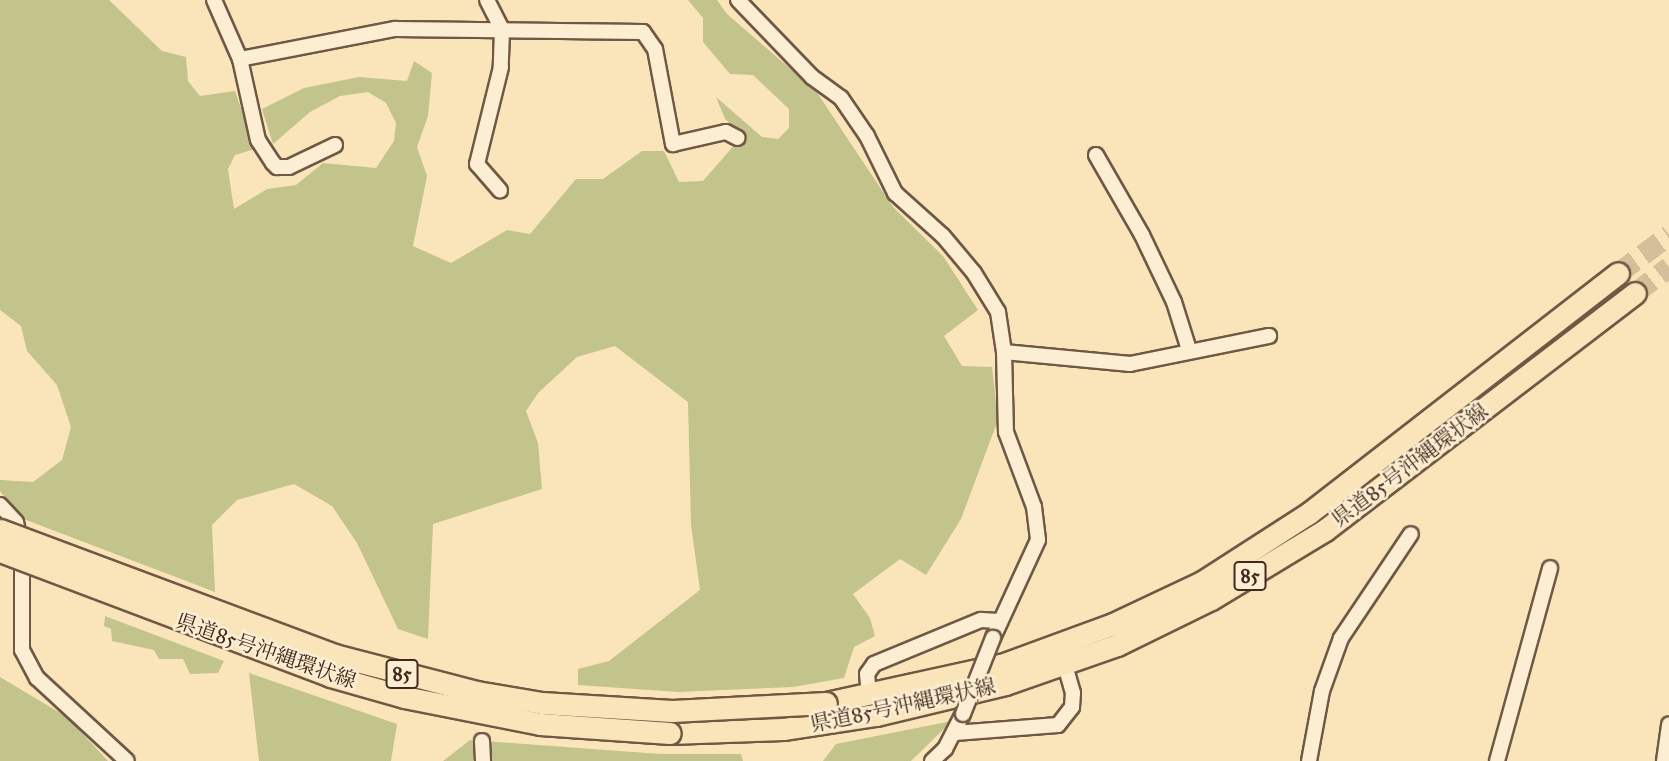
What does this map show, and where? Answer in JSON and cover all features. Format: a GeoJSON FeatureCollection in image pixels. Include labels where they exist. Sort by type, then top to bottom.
{"type":"FeatureCollection","features":[{"type":"Feature","properties":{"kind":"main road","name":"県道85号沖縄環状線"},"geometry":{"type":"LineString","coordinates":[[0,530],[334,655],[477,692],[542,703],[672,711],[826,703],[869,696],[1001,665],[1090,633],[1202,582],[1309,513],[1618,273]]}},
{"type":"Feature","properties":{"kind":"main road","name":"県道85号沖縄環状線"},"geometry":{"type":"LineString","coordinates":[[0,551],[330,676],[404,697],[540,724],[670,733],[755,731],[863,718],[941,701],[1074,661],[1210,599],[1325,530],[1635,293]]}},
{"type":"Feature","properties":{"kind":"street"},"geometry":{"type":"LineString","coordinates":[[214,0],[240,59],[258,140],[277,167],[307,160],[335,145]]}},
{"type":"Feature","properties":{"kind":"street"},"geometry":{"type":"LineString","coordinates":[[487,0],[502,30],[501,67],[477,164],[500,190]]}},
{"type":"Feature","properties":{"kind":"street"},"geometry":{"type":"LineString","coordinates":[[738,0],[811,77],[841,97],[867,136],[895,193],[943,236],[974,273],[998,312],[1004,352],[1006,432],[1034,507],[1038,540],[999,621],[955,733],[932,761]]}},
{"type":"Feature","properties":{"kind":"street"},"geometry":{"type":"LineString","coordinates":[[240,59],[395,29],[643,32],[655,49],[673,144],[726,132],[738,138]]}},
{"type":"Feature","properties":{"kind":"street"},"geometry":{"type":"LineString","coordinates":[[1096,155],[1142,235],[1174,302],[1189,350]]}},
{"type":"Feature","properties":{"kind":"street"},"geometry":{"type":"LineString","coordinates":[[1004,352],[1130,364],[1269,336]]}},
{"type":"Feature","properties":{"kind":"street"},"geometry":{"type":"LineString","coordinates":[[0,505],[16,522],[22,550],[22,650],[37,678],[127,761]]}},
{"type":"Feature","properties":{"kind":"street"},"geometry":{"type":"LineString","coordinates":[[1310,761],[1322,691],[1341,638],[1411,534]]}},
{"type":"Feature","properties":{"kind":"street"},"geometry":{"type":"LineString","coordinates":[[1497,761],[1550,568]]}},
{"type":"Feature","properties":{"kind":"street"},"geometry":{"type":"LineString","coordinates":[[869,696],[867,674],[874,664],[981,620],[999,621]]}},
{"type":"Feature","properties":{"kind":"street"},"geometry":{"type":"LineString","coordinates":[[955,733],[1058,725],[1072,707],[1074,661]]}},
{"type":"Feature","properties":{"kind":"street"},"geometry":{"type":"LineString","coordinates":[[1664,761],[1669,724]]}},
{"type":"Feature","properties":{"kind":"street"},"geometry":{"type":"LineString","coordinates":[[482,741],[483,761]]}},
{"type":"Feature","properties":{"kind":"green space"},"geometry":{"type":"Polygon","coordinates":[[[0,0],[109,0],[162,51],[186,57],[188,81],[200,96],[235,91],[255,149],[235,155],[228,169],[234,209],[267,189],[296,185],[323,163],[376,168],[394,141],[396,123],[386,103],[368,92],[340,96],[310,112],[273,144],[262,109],[304,88],[359,77],[407,81],[414,61],[432,73],[428,116],[417,147],[427,176],[413,246],[451,263],[507,230],[530,234],[576,179],[603,179],[642,151],[664,151],[679,182],[703,181],[743,135],[725,119],[716,97],[762,137],[778,139],[789,128],[789,109],[753,75],[730,74],[703,42],[703,18],[688,0],[717,0],[727,14],[816,91],[893,207],[943,256],[978,310],[944,336],[962,366],[992,367],[998,420],[961,519],[926,575],[900,559],[853,594],[870,618],[875,636],[854,647],[844,678],[793,687],[678,692],[578,685],[578,669],[609,661],[700,590],[691,525],[688,402],[615,346],[577,357],[538,393],[526,411],[538,443],[542,489],[433,524],[428,639],[398,629],[357,543],[332,506],[294,484],[237,500],[212,525],[215,592],[21,518],[0,491],[0,480],[33,482],[62,460],[71,427],[57,385],[27,351],[21,326],[0,310],[0,0]]]}},
{"type":"Feature","properties":{"kind":"green space"},"geometry":{"type":"Polygon","coordinates":[[[105,616],[224,661],[218,673],[190,674],[183,659],[159,659],[154,650],[112,641],[111,629],[104,626],[105,616]]]}},
{"type":"Feature","properties":{"kind":"green space"},"geometry":{"type":"Polygon","coordinates":[[[249,673],[397,724],[391,761],[259,761],[249,673]]]}},
{"type":"Feature","properties":{"kind":"green space"},"geometry":{"type":"Polygon","coordinates":[[[0,677],[67,717],[108,761],[0,761],[0,677]]]}},
{"type":"Feature","properties":{"kind":"green space"},"geometry":{"type":"Polygon","coordinates":[[[952,721],[911,761],[823,761],[836,744],[952,721]]]}},
{"type":"Feature","properties":{"kind":"green space"},"geometry":{"type":"Polygon","coordinates":[[[470,740],[660,754],[741,754],[743,761],[443,761],[470,740]]]}},
{"type":"Feature","properties":{"kind":"tunnel"},"geometry":{"type":"LineString","coordinates":[[1618,273],[1669,235]]}},
{"type":"Feature","properties":{"kind":"tunnel"},"geometry":{"type":"LineString","coordinates":[[1635,293],[1669,267]]}}]}
